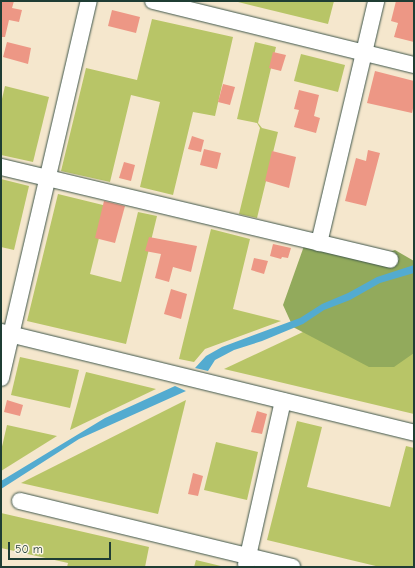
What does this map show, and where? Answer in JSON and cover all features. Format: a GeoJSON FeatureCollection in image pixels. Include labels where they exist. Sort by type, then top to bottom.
{"type":"FeatureCollection","features":[{"type":"Feature","properties":{"kind":"street"},"geometry":{"type":"LineString","coordinates":[[1,378],[6,333],[48,178],[89,1]]}},
{"type":"Feature","properties":{"kind":"street"},"geometry":{"type":"LineString","coordinates":[[153,1],[414,65]]}},
{"type":"Feature","properties":{"kind":"street"},"geometry":{"type":"LineString","coordinates":[[319,243],[376,1]]}},
{"type":"Feature","properties":{"kind":"street"},"geometry":{"type":"LineString","coordinates":[[1,167],[390,260]]}},
{"type":"Feature","properties":{"kind":"street"},"geometry":{"type":"LineString","coordinates":[[6,333],[414,433]]}},
{"type":"Feature","properties":{"kind":"street"},"geometry":{"type":"LineString","coordinates":[[246,562],[283,401]]}},
{"type":"Feature","properties":{"kind":"street"},"geometry":{"type":"LineString","coordinates":[[20,501],[246,562],[292,567]]}},
{"type":"Feature","properties":{"kind":"green space"},"geometry":{"type":"Polygon","coordinates":[[[234,1],[334,1],[328,24],[234,1]]]}},
{"type":"Feature","properties":{"kind":"green space"},"geometry":{"type":"Polygon","coordinates":[[[152,19],[233,37],[215,116],[193,112],[173,195],[140,187],[160,102],[131,95],[110,182],[61,171],[86,68],[137,80],[152,19]]]}},
{"type":"Feature","properties":{"kind":"green space"},"geometry":{"type":"Polygon","coordinates":[[[255,42],[276,47],[258,123],[262,128],[278,132],[257,218],[239,214],[260,128],[257,123],[237,119],[255,42]]]}},
{"type":"Feature","properties":{"kind":"green space"},"geometry":{"type":"Polygon","coordinates":[[[301,54],[345,65],[338,92],[294,81],[301,54]]]}},
{"type":"Feature","properties":{"kind":"green space"},"geometry":{"type":"Polygon","coordinates":[[[5,86],[49,97],[33,162],[1,155],[1,103],[5,86]]]}},
{"type":"Feature","properties":{"kind":"green space"},"geometry":{"type":"Polygon","coordinates":[[[1,179],[29,186],[14,250],[1,247],[1,179]]]}},
{"type":"Feature","properties":{"kind":"green space"},"geometry":{"type":"Polygon","coordinates":[[[58,194],[107,206],[90,274],[121,282],[138,212],[157,216],[126,344],[27,321],[58,194]]]}},
{"type":"Feature","properties":{"kind":"green space"},"geometry":{"type":"Polygon","coordinates":[[[211,229],[250,239],[233,309],[281,321],[205,349],[194,362],[179,359],[211,229]]]}},
{"type":"Feature","properties":{"kind":"green space"},"geometry":{"type":"Polygon","coordinates":[[[304,246],[367,261],[395,250],[414,261],[414,353],[394,367],[369,367],[293,327],[283,305],[304,246]]]}},
{"type":"Feature","properties":{"kind":"green space"},"geometry":{"type":"Polygon","coordinates":[[[403,285],[414,288],[414,414],[224,369],[403,285]]]}},
{"type":"Feature","properties":{"kind":"green space"},"geometry":{"type":"Polygon","coordinates":[[[20,357],[79,370],[70,408],[11,395],[20,357]]]}},
{"type":"Feature","properties":{"kind":"green space"},"geometry":{"type":"Polygon","coordinates":[[[86,372],[156,389],[70,430],[86,372]]]}},
{"type":"Feature","properties":{"kind":"green space"},"geometry":{"type":"Polygon","coordinates":[[[186,400],[158,514],[21,483],[186,400]]]}},
{"type":"Feature","properties":{"kind":"green space"},"geometry":{"type":"Polygon","coordinates":[[[297,421],[322,427],[307,487],[390,507],[406,446],[414,448],[414,567],[380,567],[267,540],[297,421]]]}},
{"type":"Feature","properties":{"kind":"green space"},"geometry":{"type":"Polygon","coordinates":[[[7,425],[57,436],[1,471],[1,451],[7,425]]]}},
{"type":"Feature","properties":{"kind":"green space"},"geometry":{"type":"Polygon","coordinates":[[[216,442],[258,452],[247,500],[204,490],[216,442]]]}},
{"type":"Feature","properties":{"kind":"green space"},"geometry":{"type":"Polygon","coordinates":[[[1,513],[149,547],[145,567],[67,567],[68,563],[1,548],[1,513]]]}},
{"type":"Feature","properties":{"kind":"green space"},"geometry":{"type":"Polygon","coordinates":[[[196,560],[225,567],[194,567],[196,560]]]}},
{"type":"Feature","properties":{"kind":"water"},"geometry":{"type":"Polygon","coordinates":[[[414,265],[414,273],[380,283],[350,300],[324,310],[303,324],[262,341],[234,350],[215,360],[208,371],[195,368],[206,356],[222,347],[300,318],[322,304],[348,293],[377,277],[414,265]]]}},
{"type":"Feature","properties":{"kind":"water"},"geometry":{"type":"Polygon","coordinates":[[[175,386],[186,391],[79,439],[1,489],[1,481],[105,418],[175,386]]]}},
{"type":"Feature","properties":{"kind":"building"},"geometry":{"type":"Polygon","coordinates":[[[1,1],[14,1],[12,8],[22,10],[19,22],[9,20],[5,37],[1,37],[1,1]]]}},
{"type":"Feature","properties":{"kind":"building"},"geometry":{"type":"Polygon","coordinates":[[[396,1],[414,1],[414,42],[394,37],[398,23],[391,21],[396,1]]]}},
{"type":"Feature","properties":{"kind":"building"},"geometry":{"type":"Polygon","coordinates":[[[112,10],[140,17],[136,33],[108,26],[112,10]]]}},
{"type":"Feature","properties":{"kind":"building"},"geometry":{"type":"Polygon","coordinates":[[[7,42],[31,48],[28,64],[3,57],[7,42]]]}},
{"type":"Feature","properties":{"kind":"building"},"geometry":{"type":"Polygon","coordinates":[[[273,52],[286,55],[281,71],[269,68],[273,52]]]}},
{"type":"Feature","properties":{"kind":"building"},"geometry":{"type":"Polygon","coordinates":[[[375,71],[414,81],[414,104],[412,113],[367,103],[375,71]]]}},
{"type":"Feature","properties":{"kind":"building"},"geometry":{"type":"Polygon","coordinates":[[[223,84],[235,87],[230,105],[218,102],[223,84]]]}},
{"type":"Feature","properties":{"kind":"building"},"geometry":{"type":"Polygon","coordinates":[[[299,90],[319,95],[314,116],[320,118],[316,133],[294,127],[299,110],[294,109],[299,90]]]}},
{"type":"Feature","properties":{"kind":"building"},"geometry":{"type":"Polygon","coordinates":[[[192,136],[204,140],[201,152],[188,149],[192,136]]]}},
{"type":"Feature","properties":{"kind":"building"},"geometry":{"type":"Polygon","coordinates":[[[204,149],[221,153],[217,169],[200,165],[204,149]]]}},
{"type":"Feature","properties":{"kind":"building"},"geometry":{"type":"Polygon","coordinates":[[[368,150],[380,153],[366,206],[345,201],[356,158],[366,161],[368,150]]]}},
{"type":"Feature","properties":{"kind":"building"},"geometry":{"type":"Polygon","coordinates":[[[272,151],[296,157],[289,188],[265,181],[272,151]]]}},
{"type":"Feature","properties":{"kind":"building"},"geometry":{"type":"Polygon","coordinates":[[[124,162],[135,165],[131,181],[119,178],[124,162]]]}},
{"type":"Feature","properties":{"kind":"building"},"geometry":{"type":"Polygon","coordinates":[[[104,201],[125,206],[115,243],[95,238],[104,201]]]}},
{"type":"Feature","properties":{"kind":"building"},"geometry":{"type":"Polygon","coordinates":[[[149,237],[197,246],[191,272],[173,267],[169,282],[155,278],[161,254],[145,251],[149,237]]]}},
{"type":"Feature","properties":{"kind":"building"},"geometry":{"type":"Polygon","coordinates":[[[273,244],[291,248],[288,258],[282,257],[281,259],[270,256],[273,244]]]}},
{"type":"Feature","properties":{"kind":"building"},"geometry":{"type":"Polygon","coordinates":[[[254,258],[268,261],[264,274],[251,270],[254,258]]]}},
{"type":"Feature","properties":{"kind":"building"},"geometry":{"type":"Polygon","coordinates":[[[171,289],[187,294],[181,319],[164,314],[171,289]]]}},
{"type":"Feature","properties":{"kind":"building"},"geometry":{"type":"Polygon","coordinates":[[[7,400],[23,405],[20,416],[4,412],[7,400]]]}},
{"type":"Feature","properties":{"kind":"building"},"geometry":{"type":"Polygon","coordinates":[[[257,411],[267,414],[262,434],[251,432],[257,411]]]}},
{"type":"Feature","properties":{"kind":"building"},"geometry":{"type":"Polygon","coordinates":[[[193,473],[203,476],[198,496],[188,494],[193,473]]]}}]}
